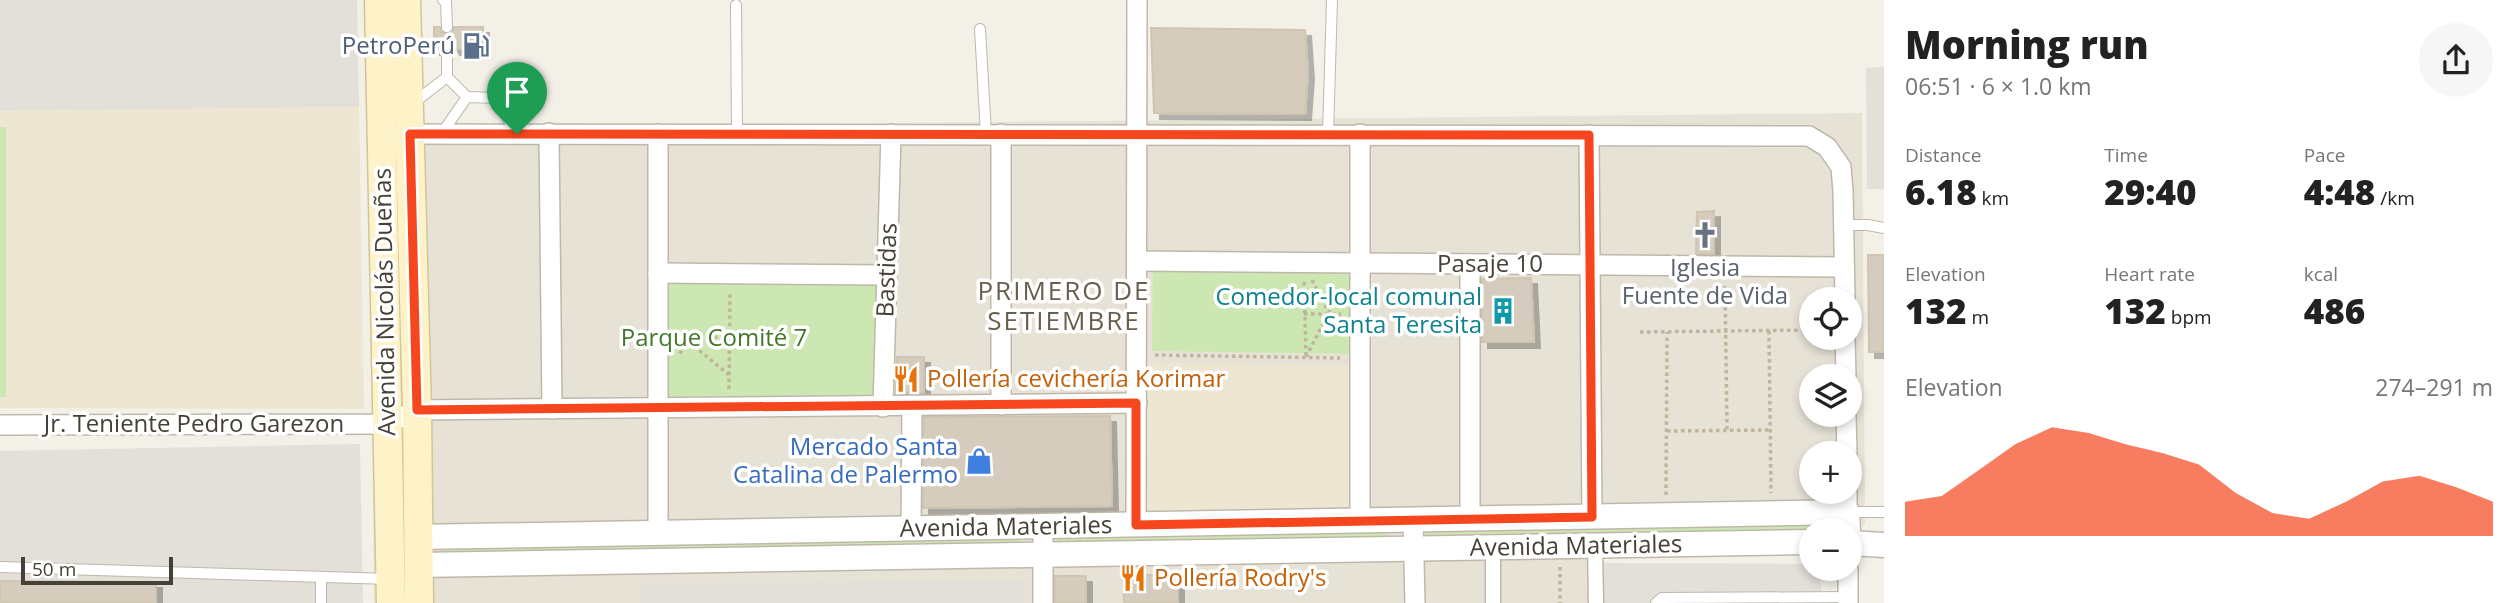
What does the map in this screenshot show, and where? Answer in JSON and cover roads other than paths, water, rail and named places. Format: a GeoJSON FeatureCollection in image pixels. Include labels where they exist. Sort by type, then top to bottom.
{"type":"FeatureCollection","features":[{"type":"Feature","properties":{"kind":"main road","name":"Avenida Nicolás Dueñas"},"geometry":{"type":"LineString","coordinates":[[379,0],[391,591]]}},
{"type":"Feature","properties":{"kind":"main road","name":"Avenida Nicolás Dueñas"},"geometry":{"type":"LineString","coordinates":[[406,0],[417,410],[419,603]]}},
{"type":"Feature","properties":{"kind":"street"},"geometry":{"type":"LineString","coordinates":[[1136,525],[1137,0]]}},
{"type":"Feature","properties":{"kind":"street"},"geometry":{"type":"LineString","coordinates":[[382,134],[409,120],[442,134],[1809,136],[1827,147],[1841,167],[1845,287]]}},
{"type":"Feature","properties":{"kind":"street"},"geometry":{"type":"LineString","coordinates":[[549,134],[552,409]]}},
{"type":"Feature","properties":{"kind":"street"},"geometry":{"type":"LineString","coordinates":[[658,134],[658,533]]}},
{"type":"Feature","properties":{"kind":"street","name":"Bastidas"},"geometry":{"type":"LineString","coordinates":[[883,407],[891,134]]}},
{"type":"Feature","properties":{"kind":"street"},"geometry":{"type":"LineString","coordinates":[[993,134],[1001,405]]}},
{"type":"Feature","properties":{"kind":"street"},"geometry":{"type":"LineString","coordinates":[[1360,134],[1357,263],[1360,521]]}},
{"type":"Feature","properties":{"kind":"street"},"geometry":{"type":"LineString","coordinates":[[1589,135],[1592,517]]}},
{"type":"Feature","properties":{"kind":"street","name":"Pasaje 10"},"geometry":{"type":"LineString","coordinates":[[1137,261],[1844,267]]}},
{"type":"Feature","properties":{"kind":"street"},"geometry":{"type":"LineString","coordinates":[[1470,264],[1470,519]]}},
{"type":"Feature","properties":{"kind":"street"},"geometry":{"type":"LineString","coordinates":[[658,272],[886,275]]}},
{"type":"Feature","properties":{"kind":"street"},"geometry":{"type":"LineString","coordinates":[[387,424],[417,410],[1136,403]]}},
{"type":"Feature","properties":{"kind":"street"},"geometry":{"type":"LineString","coordinates":[[911,529],[912,405]]}},
{"type":"Feature","properties":{"kind":"street","name":"Jr. Teniente Pedro Garezon"},"geometry":{"type":"LineString","coordinates":[[0,425],[387,424]]}},
{"type":"Feature","properties":{"kind":"street","name":"Avenida Materiales"},"geometry":{"type":"LineString","coordinates":[[417,551],[658,533],[1847,511]]}},
{"type":"Feature","properties":{"kind":"street"},"geometry":{"type":"LineString","coordinates":[[1413,520],[1415,603]]}},
{"type":"Feature","properties":{"kind":"street"},"geometry":{"type":"LineString","coordinates":[[1043,526],[1043,603]]}},
{"type":"Feature","properties":{"kind":"street","name":"Avenida Materiales"},"geometry":{"type":"LineString","coordinates":[[417,551],[1043,555],[1799,542]]}},
{"type":"Feature","properties":{"kind":"street"},"geometry":{"type":"LineString","coordinates":[[1862,544],[1884,545]]}},
{"type":"Feature","properties":{"kind":"street"},"geometry":{"type":"LineString","coordinates":[[1595,546],[1596,603]]}},
{"type":"Feature","properties":{"kind":"street"},"geometry":{"type":"LineString","coordinates":[[1493,547],[1493,603]]}},
{"type":"Feature","properties":{"kind":"street"},"geometry":{"type":"LineString","coordinates":[[1848,581],[1848,600]]}},
{"type":"Feature","properties":{"kind":"lane"},"geometry":{"type":"LineString","coordinates":[[443,0],[446,2],[447,27]]}},
{"type":"Feature","properties":{"kind":"lane"},"geometry":{"type":"LineString","coordinates":[[1328,134],[1332,0]]}},
{"type":"Feature","properties":{"kind":"lane"},"geometry":{"type":"LineString","coordinates":[[736,5],[737,134]]}},
{"type":"Feature","properties":{"kind":"lane"},"geometry":{"type":"LineString","coordinates":[[980,29],[993,134]]}},
{"type":"Feature","properties":{"kind":"lane"},"geometry":{"type":"LineString","coordinates":[[409,120],[447,77],[447,49]]}},
{"type":"Feature","properties":{"kind":"lane"},"geometry":{"type":"LineString","coordinates":[[447,77],[467,97],[496,98],[517,134]]}},
{"type":"Feature","properties":{"kind":"lane"},"geometry":{"type":"LineString","coordinates":[[442,134],[467,97]]}},
{"type":"Feature","properties":{"kind":"lane"},"geometry":{"type":"LineString","coordinates":[[1844,225],[1884,228]]}},
{"type":"Feature","properties":{"kind":"lane"},"geometry":{"type":"LineString","coordinates":[[1847,511],[1884,512]]}},
{"type":"Feature","properties":{"kind":"lane"},"geometry":{"type":"LineString","coordinates":[[0,567],[321,578],[391,591]]}},
{"type":"Feature","properties":{"kind":"lane"},"geometry":{"type":"LineString","coordinates":[[321,578],[321,603]]}},
{"type":"Feature","properties":{"kind":"lane"},"geometry":{"type":"LineString","coordinates":[[1656,603],[1662,598],[1848,600]]}},
{"type":"Feature","properties":{"kind":"place","name":"PetroPerú"},"geometry":{"type":"Point","coordinates":[476,46]}},
{"type":"Feature","properties":{"kind":"place","name":"Iglesia Fuente de Vida"},"geometry":{"type":"Point","coordinates":[1705,235]}},
{"type":"Feature","properties":{"kind":"place","name":"Comedor-local comunal Santa Teresita"},"geometry":{"type":"Point","coordinates":[1503,311]}},
{"type":"Feature","properties":{"kind":"place","name":"Pollería cevichería Korimar"},"geometry":{"type":"Point","coordinates":[906,379]}},
{"type":"Feature","properties":{"kind":"place","name":"Mercado Santa Catalina de Palermo"},"geometry":{"type":"Point","coordinates":[979,461]}},
{"type":"Feature","properties":{"kind":"place","name":"Pollería Rodry's"},"geometry":{"type":"Point","coordinates":[1133,578]}},
{"type":"Feature","properties":{"kind":"district","name":"PRIMERO DE SETIEMBRE"},"geometry":{"type":"Point","coordinates":[1064,306]}},
{"type":"Feature","properties":{"kind":"park label","name":"Parque Comité 7"},"geometry":{"type":"Point","coordinates":[714,338]}}]}
